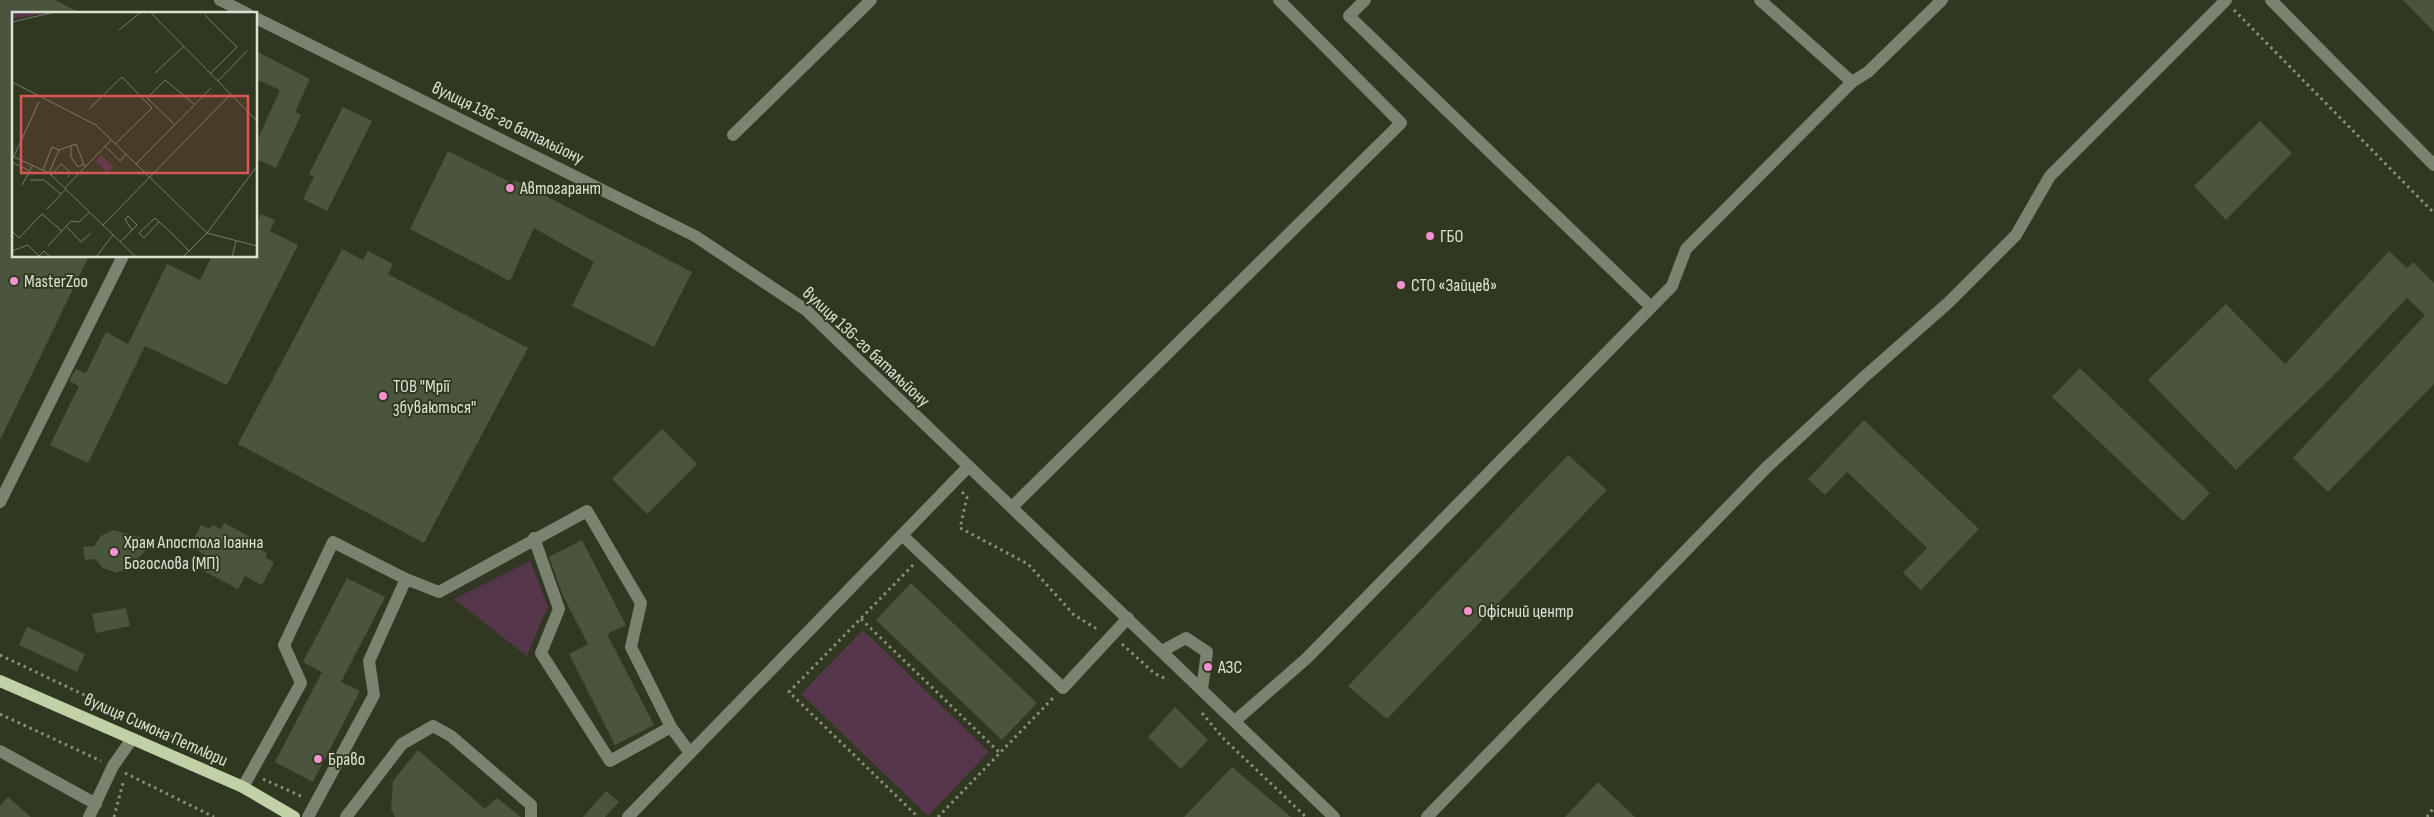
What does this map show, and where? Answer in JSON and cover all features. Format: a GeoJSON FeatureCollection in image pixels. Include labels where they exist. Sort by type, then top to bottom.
{"type":"FeatureCollection","features":[{"type":"Feature","properties":{"kind":"main road","name":"вулиця Симона Петлюри"},"geometry":{"type":"LineString","coordinates":[[0,681],[243,787],[294,817]]}},
{"type":"Feature","properties":{"kind":"street"},"geometry":{"type":"LineString","coordinates":[[220,0],[244,12]]}},
{"type":"Feature","properties":{"kind":"street"},"geometry":{"type":"LineString","coordinates":[[733,135],[871,0]]}},
{"type":"Feature","properties":{"kind":"street"},"geometry":{"type":"LineString","coordinates":[[1012,507],[1401,124],[1279,0]]}},
{"type":"Feature","properties":{"kind":"street"},"geometry":{"type":"LineString","coordinates":[[1365,0],[1349,16],[1651,307]]}},
{"type":"Feature","properties":{"kind":"street"},"geometry":{"type":"LineString","coordinates":[[1760,0],[1852,82]]}},
{"type":"Feature","properties":{"kind":"street"},"geometry":{"type":"LineString","coordinates":[[1235,721],[1307,658],[1672,286],[1686,249],[1852,82],[1868,72],[1942,0]]}},
{"type":"Feature","properties":{"kind":"street"},"geometry":{"type":"LineString","coordinates":[[2271,0],[2434,165]]}},
{"type":"Feature","properties":{"kind":"street"},"geometry":{"type":"LineString","coordinates":[[1427,817],[1767,467],[1948,303],[2016,235],[2050,176],[2225,1]]}},
{"type":"Feature","properties":{"kind":"street","name":"вулиця 136-го батальйону"},"geometry":{"type":"LineString","coordinates":[[258,19],[695,236],[806,310],[1334,817]]}},
{"type":"Feature","properties":{"kind":"street"},"geometry":{"type":"LineString","coordinates":[[0,502],[122,258]]}},
{"type":"Feature","properties":{"kind":"street"},"geometry":{"type":"LineString","coordinates":[[628,817],[968,467]]}},
{"type":"Feature","properties":{"kind":"street"},"geometry":{"type":"LineString","coordinates":[[243,787],[301,683],[284,645],[333,542],[406,579],[439,592],[587,510],[641,603],[631,647],[671,727],[690,753]]}},
{"type":"Feature","properties":{"kind":"street"},"geometry":{"type":"LineString","coordinates":[[902,535],[1063,688],[1128,618]]}},
{"type":"Feature","properties":{"kind":"street"},"geometry":{"type":"LineString","coordinates":[[534,538],[559,609],[541,653],[610,761],[671,727]]}},
{"type":"Feature","properties":{"kind":"street"},"geometry":{"type":"LineString","coordinates":[[308,817],[374,695],[369,661],[406,579]]}},
{"type":"Feature","properties":{"kind":"street"},"geometry":{"type":"LineString","coordinates":[[1162,651],[1186,638],[1207,652],[1202,689]]}},
{"type":"Feature","properties":{"kind":"street"},"geometry":{"type":"LineString","coordinates":[[346,817],[402,744],[433,726],[451,736],[531,805],[531,817]]}},
{"type":"Feature","properties":{"kind":"street"},"geometry":{"type":"LineString","coordinates":[[89,817],[113,766],[132,739]]}},
{"type":"Feature","properties":{"kind":"street"},"geometry":{"type":"LineString","coordinates":[[0,751],[96,804]]}},
{"type":"Feature","properties":{"kind":"path"},"geometry":{"type":"LineString","coordinates":[[2225,1],[2434,212]]}},
{"type":"Feature","properties":{"kind":"path"},"geometry":{"type":"LineString","coordinates":[[918,817],[789,692],[923,555]]}},
{"type":"Feature","properties":{"kind":"path"},"geometry":{"type":"LineString","coordinates":[[861,619],[1000,753]]}},
{"type":"Feature","properties":{"kind":"path"},"geometry":{"type":"LineString","coordinates":[[0,655],[212,756]]}},
{"type":"Feature","properties":{"kind":"path"},"geometry":{"type":"LineString","coordinates":[[938,817],[1063,688]]}},
{"type":"Feature","properties":{"kind":"path"},"geometry":{"type":"LineString","coordinates":[[114,817],[125,773]]}},
{"type":"Feature","properties":{"kind":"path"},"geometry":{"type":"LineString","coordinates":[[251,773],[316,802]]}},
{"type":"Feature","properties":{"kind":"path"},"geometry":{"type":"LineString","coordinates":[[2427,817],[2434,807]]}},
{"type":"Feature","properties":{"kind":"shaded area"},"geometry":{"type":"Polygon","coordinates":[[[530,561],[548,606],[527,656],[454,599],[530,561]]]}},
{"type":"Feature","properties":{"kind":"shaded area"},"geometry":{"type":"Polygon","coordinates":[[[863,630],[989,752],[928,816],[801,694],[863,630]]]}},
{"type":"Feature","properties":{"kind":"building"},"geometry":{"type":"Polygon","coordinates":[[[0,0],[55,0],[79,12],[12,12],[12,258],[88,258],[0,440],[0,0]]]}},
{"type":"Feature","properties":{"kind":"building"},"geometry":{"type":"Polygon","coordinates":[[[2403,0],[2434,0],[2434,32],[2403,0]]]}},
{"type":"Feature","properties":{"kind":"building"},"geometry":{"type":"Polygon","coordinates":[[[258,52],[310,79],[295,112],[301,115],[276,168],[258,160],[258,139],[280,90],[258,80],[258,52]]]}},
{"type":"Feature","properties":{"kind":"building"},"geometry":{"type":"Polygon","coordinates":[[[343,107],[372,121],[327,211],[303,199],[314,177],[309,174],[343,107]]]}},
{"type":"Feature","properties":{"kind":"building"},"geometry":{"type":"Polygon","coordinates":[[[2260,121],[2292,153],[2226,220],[2194,186],[2260,121]]]}},
{"type":"Feature","properties":{"kind":"building"},"geometry":{"type":"Polygon","coordinates":[[[448,151],[512,183],[515,180],[692,272],[654,347],[572,306],[594,262],[534,228],[510,281],[410,229],[448,151]]]}},
{"type":"Feature","properties":{"kind":"building"},"geometry":{"type":"Polygon","coordinates":[[[261,214],[275,220],[270,231],[298,245],[227,385],[145,346],[88,463],[50,445],[79,386],[69,381],[76,369],[86,373],[106,332],[128,344],[167,264],[200,280],[211,258],[258,258],[258,220],[261,214]]]}},
{"type":"Feature","properties":{"kind":"building","name":"ТОВ \"Мрії збуваються\""},"geometry":{"type":"Polygon","coordinates":[[[342,249],[363,260],[368,251],[393,264],[388,274],[528,348],[424,543],[238,444],[342,249]]]}},
{"type":"Feature","properties":{"kind":"building"},"geometry":{"type":"Polygon","coordinates":[[[2389,251],[2407,268],[2413,262],[2434,283],[2434,384],[2328,492],[2293,458],[2425,315],[2407,298],[2333,376],[2236,470],[2148,380],[2226,304],[2285,364],[2389,251]]]}},
{"type":"Feature","properties":{"kind":"building"},"geometry":{"type":"Polygon","coordinates":[[[2080,368],[2210,493],[2183,521],[2052,397],[2080,368]]]}},
{"type":"Feature","properties":{"kind":"building"},"geometry":{"type":"Polygon","coordinates":[[[1864,420],[1979,529],[1921,590],[1903,573],[1927,548],[1847,472],[1825,495],[1808,479],[1864,420]]]}},
{"type":"Feature","properties":{"kind":"building"},"geometry":{"type":"Polygon","coordinates":[[[662,429],[697,464],[647,514],[612,479],[662,429]]]}},
{"type":"Feature","properties":{"kind":"building"},"geometry":{"type":"Polygon","coordinates":[[[1568,455],[1607,490],[1387,719],[1348,686],[1568,455]]]}},
{"type":"Feature","properties":{"kind":"building"},"geometry":{"type":"Polygon","coordinates":[[[224,523],[260,542],[257,548],[267,553],[265,557],[274,562],[262,585],[245,576],[238,589],[198,568],[205,555],[190,546],[201,525],[210,529],[212,525],[221,529],[224,523]]]}},
{"type":"Feature","properties":{"kind":"building","name":"Храм Апостола Іоанна Богослова (МП)"},"geometry":{"type":"Polygon","coordinates":[[[113,530],[140,537],[146,545],[145,551],[130,567],[117,573],[103,568],[95,559],[85,560],[83,547],[94,546],[101,536],[113,530]]]}},
{"type":"Feature","properties":{"kind":"building"},"geometry":{"type":"Polygon","coordinates":[[[582,540],[626,625],[607,634],[654,725],[615,745],[569,654],[588,644],[563,596],[549,557],[582,540]]]}},
{"type":"Feature","properties":{"kind":"building"},"geometry":{"type":"Polygon","coordinates":[[[347,578],[385,597],[341,682],[360,691],[313,782],[275,762],[322,672],[303,662],[347,578]]]}},
{"type":"Feature","properties":{"kind":"building"},"geometry":{"type":"Polygon","coordinates":[[[911,583],[1037,703],[1002,740],[876,620],[911,583]]]}},
{"type":"Feature","properties":{"kind":"building"},"geometry":{"type":"Polygon","coordinates":[[[126,608],[130,626],[96,633],[92,614],[126,608]]]}},
{"type":"Feature","properties":{"kind":"building"},"geometry":{"type":"Polygon","coordinates":[[[27,627],[85,654],[77,672],[19,645],[27,627]]]}},
{"type":"Feature","properties":{"kind":"building"},"geometry":{"type":"Polygon","coordinates":[[[1175,707],[1208,740],[1181,769],[1148,737],[1175,707]]]}},
{"type":"Feature","properties":{"kind":"building"},"geometry":{"type":"Polygon","coordinates":[[[418,750],[485,809],[497,798],[521,817],[395,817],[391,809],[393,781],[418,750]]]}},
{"type":"Feature","properties":{"kind":"building"},"geometry":{"type":"Polygon","coordinates":[[[1232,767],[1291,817],[1184,817],[1232,767]]]}},
{"type":"Feature","properties":{"kind":"building"},"geometry":{"type":"Polygon","coordinates":[[[1598,782],[1635,817],[1565,817],[1598,782]]]}},
{"type":"Feature","properties":{"kind":"building"},"geometry":{"type":"Polygon","coordinates":[[[606,791],[619,802],[605,817],[583,817],[606,791]]]}},
{"type":"Feature","properties":{"kind":"building"},"geometry":{"type":"Polygon","coordinates":[[[8,797],[31,817],[0,817],[0,806],[8,797]]]}},
{"type":"Feature","properties":{"kind":"place","name":"Автогарант"},"geometry":{"type":"Point","coordinates":[510,188]}},
{"type":"Feature","properties":{"kind":"place","name":"ГБО"},"geometry":{"type":"Point","coordinates":[1430,236]}},
{"type":"Feature","properties":{"kind":"place","name":"MasterZoo"},"geometry":{"type":"Point","coordinates":[14,281]}},
{"type":"Feature","properties":{"kind":"place","name":"СТО «Зайцев»"},"geometry":{"type":"Point","coordinates":[1401,285]}},
{"type":"Feature","properties":{"kind":"place","name":"ТОВ \"Мрії збуваються\""},"geometry":{"type":"Point","coordinates":[383,396]}},
{"type":"Feature","properties":{"kind":"place","name":"Храм Апостола Іоанна Богослова (МП)"},"geometry":{"type":"Point","coordinates":[114,552]}},
{"type":"Feature","properties":{"kind":"place","name":"Офісний центр"},"geometry":{"type":"Point","coordinates":[1468,611]}},
{"type":"Feature","properties":{"kind":"place","name":"АЗС"},"geometry":{"type":"Point","coordinates":[1208,667]}},
{"type":"Feature","properties":{"kind":"place","name":"Браво"},"geometry":{"type":"Point","coordinates":[318,759]}}]}
